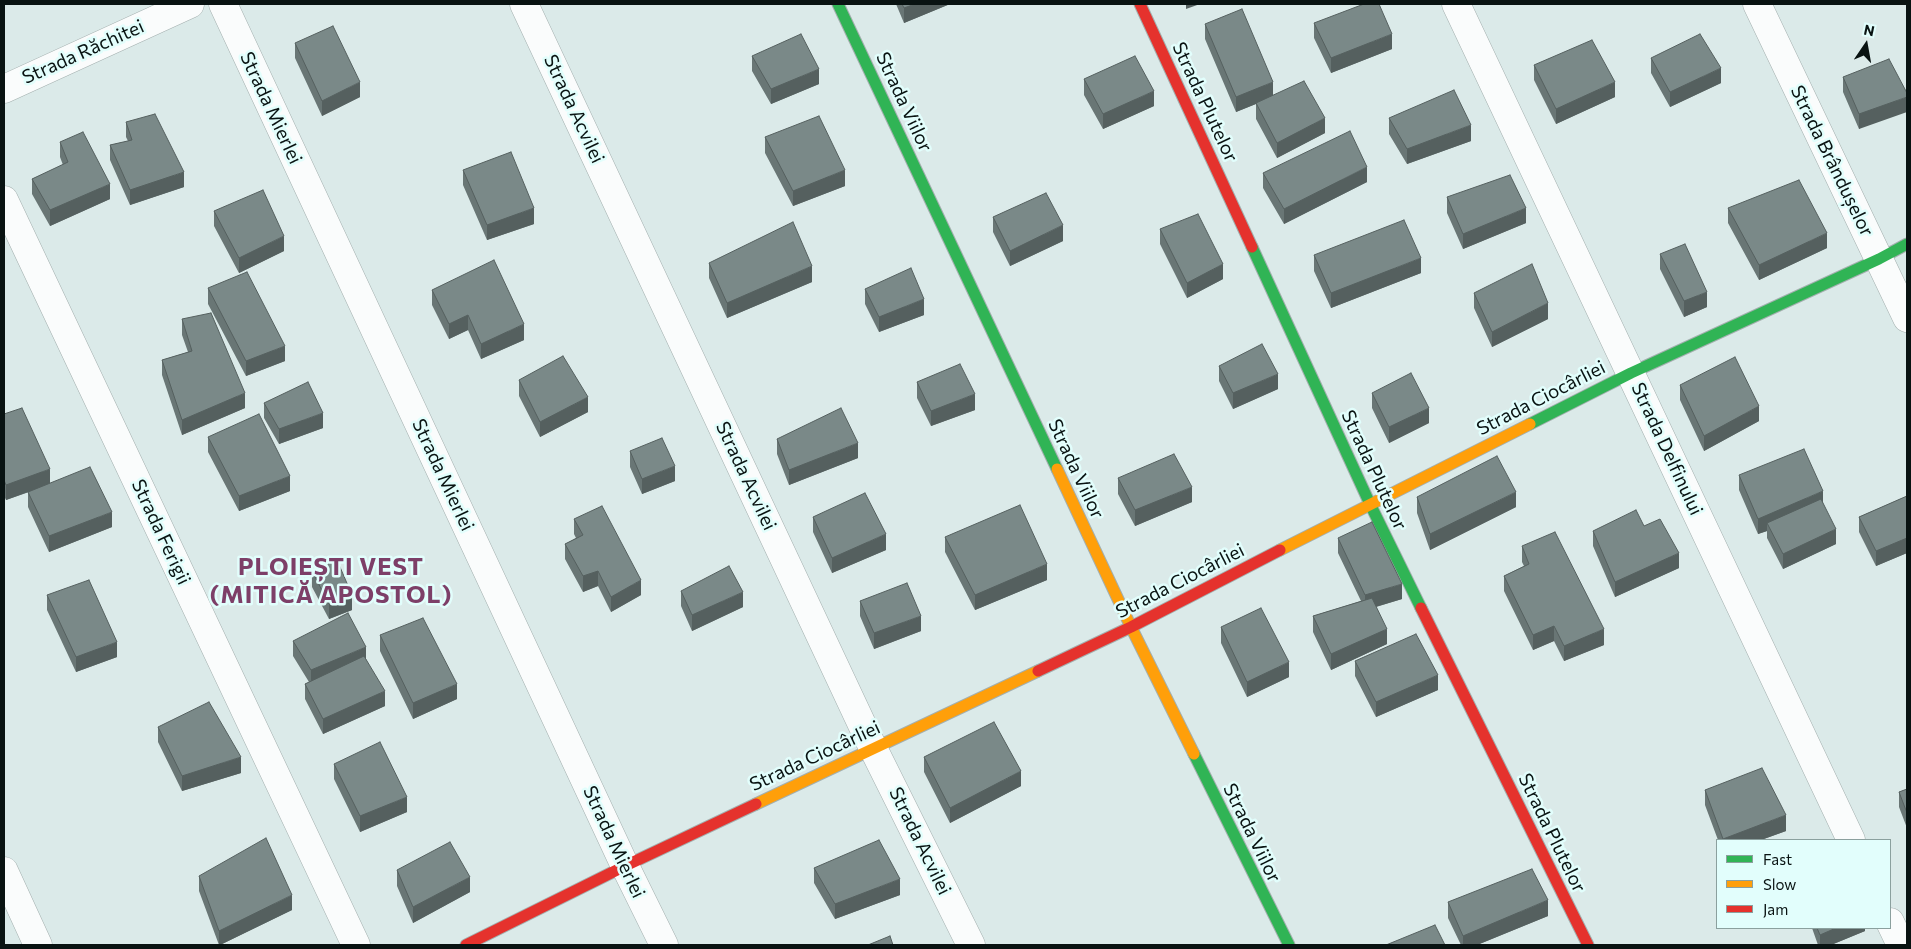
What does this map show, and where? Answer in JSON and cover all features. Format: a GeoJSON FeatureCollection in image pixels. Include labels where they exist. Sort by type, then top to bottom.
{"type":"FeatureCollection","features":[{"type":"Feature","properties":{"kind":"street","name":"Strada Răchitei"},"geometry":{"type":"LineString","coordinates":[[4,89],[190,4]]}},
{"type":"Feature","properties":{"kind":"street","name":"Strada Mierlei"},"geometry":{"type":"LineString","coordinates":[[223,4],[625,866],[664,945]]}},
{"type":"Feature","properties":{"kind":"street","name":"Strada Acvilei"},"geometry":{"type":"LineString","coordinates":[[524,4],[874,748],[971,945]]}},
{"type":"Feature","properties":{"kind":"street","name":"Strada Viilor"},"geometry":{"type":"LineString","coordinates":[[838,4],[1131,627],[1288,945]]}},
{"type":"Feature","properties":{"kind":"street","name":"Strada Plutelor"},"geometry":{"type":"LineString","coordinates":[[1140,4],[1370,504],[1588,945]]}},
{"type":"Feature","properties":{"kind":"street","name":"Strada Delfinului"},"geometry":{"type":"LineString","coordinates":[[1456,4],[1851,839]]}},
{"type":"Feature","properties":{"kind":"street","name":"Strada Brândușelor"},"geometry":{"type":"LineString","coordinates":[[1757,4],[1907,318]]}},
{"type":"Feature","properties":{"kind":"street","name":"Strada Ferigii"},"geometry":{"type":"LineString","coordinates":[[4,200],[356,945]]}},
{"type":"Feature","properties":{"kind":"street","name":"Strada Ciocârliei"},"geometry":{"type":"LineString","coordinates":[[466,945],[625,866],[1131,627],[1631,373],[1879,259],[1907,244]]}},
{"type":"Feature","properties":{"kind":"street"},"geometry":{"type":"LineString","coordinates":[[4,870],[38,945]]}},
{"type":"Feature","properties":{"kind":"street"},"geometry":{"type":"LineString","coordinates":[[1891,924],[1901,945]]}},
{"type":"Feature","properties":{"kind":"building"},"geometry":{"type":"Polygon","coordinates":[[[902,4],[915,4],[904,8],[902,4]]]}},
{"type":"Feature","properties":{"kind":"building"},"geometry":{"type":"Polygon","coordinates":[[[1364,4],[1379,4],[1392,34],[1331,58],[1314,23],[1364,4]]]}},
{"type":"Feature","properties":{"kind":"building"},"geometry":{"type":"Polygon","coordinates":[[[1242,9],[1273,82],[1236,97],[1205,24],[1242,9]]]}},
{"type":"Feature","properties":{"kind":"building"},"geometry":{"type":"Polygon","coordinates":[[[333,26],[360,82],[322,101],[295,43],[333,26]]]}},
{"type":"Feature","properties":{"kind":"building"},"geometry":{"type":"Polygon","coordinates":[[[801,34],[819,69],[771,89],[752,56],[801,34]]]}},
{"type":"Feature","properties":{"kind":"building"},"geometry":{"type":"Polygon","coordinates":[[[1700,34],[1721,68],[1670,92],[1651,58],[1700,34]]]}},
{"type":"Feature","properties":{"kind":"building"},"geometry":{"type":"Polygon","coordinates":[[[1592,40],[1615,82],[1556,109],[1534,65],[1592,40]]]}},
{"type":"Feature","properties":{"kind":"building"},"geometry":{"type":"Polygon","coordinates":[[[1135,56],[1154,91],[1103,114],[1084,79],[1135,56]]]}},
{"type":"Feature","properties":{"kind":"building"},"geometry":{"type":"Polygon","coordinates":[[[1889,59],[1907,93],[1907,97],[1859,114],[1843,77],[1889,59]]]}},
{"type":"Feature","properties":{"kind":"building"},"geometry":{"type":"Polygon","coordinates":[[[1304,81],[1325,118],[1277,143],[1256,103],[1304,81]]]}},
{"type":"Feature","properties":{"kind":"building"},"geometry":{"type":"Polygon","coordinates":[[[1454,90],[1471,125],[1407,149],[1389,118],[1454,90]]]}},
{"type":"Feature","properties":{"kind":"building"},"geometry":{"type":"Polygon","coordinates":[[[155,114],[184,172],[130,190],[110,145],[132,140],[126,122],[155,114]]]}},
{"type":"Feature","properties":{"kind":"building"},"geometry":{"type":"Polygon","coordinates":[[[819,116],[845,170],[793,191],[765,137],[819,116]]]}},
{"type":"Feature","properties":{"kind":"building"},"geometry":{"type":"Polygon","coordinates":[[[1350,131],[1367,167],[1284,209],[1263,173],[1350,131]]]}},
{"type":"Feature","properties":{"kind":"building"},"geometry":{"type":"Polygon","coordinates":[[[83,132],[110,184],[50,210],[32,179],[68,162],[60,142],[83,132]]]}},
{"type":"Feature","properties":{"kind":"building"},"geometry":{"type":"Polygon","coordinates":[[[511,152],[534,208],[487,225],[463,170],[511,152]]]}},
{"type":"Feature","properties":{"kind":"building"},"geometry":{"type":"Polygon","coordinates":[[[1510,175],[1526,208],[1463,234],[1447,197],[1510,175]]]}},
{"type":"Feature","properties":{"kind":"building"},"geometry":{"type":"Polygon","coordinates":[[[1799,180],[1827,233],[1759,265],[1728,208],[1799,180]]]}},
{"type":"Feature","properties":{"kind":"building"},"geometry":{"type":"Polygon","coordinates":[[[263,190],[284,236],[239,258],[214,211],[263,190]]]}},
{"type":"Feature","properties":{"kind":"building"},"geometry":{"type":"Polygon","coordinates":[[[1046,193],[1063,225],[1010,251],[993,217],[1046,193]]]}},
{"type":"Feature","properties":{"kind":"building"},"geometry":{"type":"Polygon","coordinates":[[[1198,214],[1223,264],[1187,283],[1160,229],[1198,214]]]}},
{"type":"Feature","properties":{"kind":"building"},"geometry":{"type":"Polygon","coordinates":[[[1404,220],[1421,258],[1331,293],[1314,255],[1404,220]]]}},
{"type":"Feature","properties":{"kind":"building"},"geometry":{"type":"Polygon","coordinates":[[[793,222],[812,266],[727,303],[709,263],[793,222]]]}},
{"type":"Feature","properties":{"kind":"building"},"geometry":{"type":"Polygon","coordinates":[[[1685,244],[1707,292],[1684,301],[1660,254],[1685,244]]]}},
{"type":"Feature","properties":{"kind":"building"},"geometry":{"type":"Polygon","coordinates":[[[494,260],[524,324],[481,344],[468,315],[449,324],[432,290],[494,260]]]}},
{"type":"Feature","properties":{"kind":"building"},"geometry":{"type":"Polygon","coordinates":[[[1532,264],[1548,303],[1492,332],[1474,293],[1532,264]]]}},
{"type":"Feature","properties":{"kind":"building"},"geometry":{"type":"Polygon","coordinates":[[[911,268],[924,299],[879,317],[865,289],[911,268]]]}},
{"type":"Feature","properties":{"kind":"building"},"geometry":{"type":"Polygon","coordinates":[[[247,272],[285,346],[246,361],[208,288],[247,272]]]}},
{"type":"Feature","properties":{"kind":"building"},"geometry":{"type":"Polygon","coordinates":[[[211,313],[245,393],[182,420],[162,360],[192,351],[182,319],[211,313]]]}},
{"type":"Feature","properties":{"kind":"building"},"geometry":{"type":"Polygon","coordinates":[[[1262,344],[1278,374],[1233,393],[1219,366],[1262,344]]]}},
{"type":"Feature","properties":{"kind":"building"},"geometry":{"type":"Polygon","coordinates":[[[563,356],[588,397],[540,422],[519,380],[563,356]]]}},
{"type":"Feature","properties":{"kind":"building"},"geometry":{"type":"Polygon","coordinates":[[[1735,357],[1759,406],[1704,436],[1680,385],[1735,357]]]}},
{"type":"Feature","properties":{"kind":"building"},"geometry":{"type":"Polygon","coordinates":[[[960,364],[975,394],[931,411],[917,382],[960,364]]]}},
{"type":"Feature","properties":{"kind":"building"},"geometry":{"type":"Polygon","coordinates":[[[1411,373],[1429,408],[1389,427],[1372,393],[1411,373]]]}},
{"type":"Feature","properties":{"kind":"building"},"geometry":{"type":"Polygon","coordinates":[[[308,382],[323,413],[279,429],[264,403],[308,382]]]}},
{"type":"Feature","properties":{"kind":"building"},"geometry":{"type":"Polygon","coordinates":[[[22,408],[50,469],[6,485],[4,480],[4,414],[22,408]]]}},
{"type":"Feature","properties":{"kind":"building"},"geometry":{"type":"Polygon","coordinates":[[[841,408],[858,443],[789,470],[777,439],[841,408]]]}},
{"type":"Feature","properties":{"kind":"building"},"geometry":{"type":"Polygon","coordinates":[[[259,414],[290,476],[239,496],[208,437],[259,414]]]}},
{"type":"Feature","properties":{"kind":"building"},"geometry":{"type":"Polygon","coordinates":[[[662,438],[675,466],[642,479],[630,451],[662,438]]]}},
{"type":"Feature","properties":{"kind":"building"},"geometry":{"type":"Polygon","coordinates":[[[1804,449],[1823,491],[1758,519],[1739,475],[1804,449]]]}},
{"type":"Feature","properties":{"kind":"building"},"geometry":{"type":"Polygon","coordinates":[[[1174,454],[1192,487],[1135,510],[1118,478],[1174,454]]]}},
{"type":"Feature","properties":{"kind":"building"},"geometry":{"type":"Polygon","coordinates":[[[1497,456],[1516,492],[1430,534],[1417,497],[1497,456]]]}},
{"type":"Feature","properties":{"kind":"building"},"geometry":{"type":"Polygon","coordinates":[[[90,467],[112,512],[49,536],[28,492],[90,467]]]}},
{"type":"Feature","properties":{"kind":"building"},"geometry":{"type":"Polygon","coordinates":[[[865,493],[886,534],[832,558],[813,517],[865,493]]]}},
{"type":"Feature","properties":{"kind":"building"},"geometry":{"type":"Polygon","coordinates":[[[1907,496],[1907,538],[1876,551],[1859,517],[1907,496]]]}},
{"type":"Feature","properties":{"kind":"building"},"geometry":{"type":"Polygon","coordinates":[[[1821,499],[1836,529],[1783,554],[1767,523],[1821,499]]]}},
{"type":"Feature","properties":{"kind":"building"},"geometry":{"type":"Polygon","coordinates":[[[1020,505],[1047,564],[975,595],[945,537],[1020,505]]]}},
{"type":"Feature","properties":{"kind":"building"},"geometry":{"type":"Polygon","coordinates":[[[602,506],[641,580],[611,597],[598,571],[583,576],[565,544],[583,535],[574,519],[602,506]]]}},
{"type":"Feature","properties":{"kind":"building"},"geometry":{"type":"Polygon","coordinates":[[[1636,510],[1644,526],[1660,519],[1679,553],[1615,582],[1593,531],[1636,510]]]}},
{"type":"Feature","properties":{"kind":"building"},"geometry":{"type":"Polygon","coordinates":[[[1372,522],[1402,584],[1365,595],[1338,538],[1372,522]]]}},
{"type":"Feature","properties":{"kind":"building"},"geometry":{"type":"Polygon","coordinates":[[[1555,532],[1604,629],[1564,646],[1554,626],[1533,635],[1504,576],[1529,564],[1522,546],[1555,532]]]}},
{"type":"Feature","properties":{"kind":"building"},"geometry":{"type":"Polygon","coordinates":[[[337,560],[352,595],[329,604],[312,571],[337,560]]]}},
{"type":"Feature","properties":{"kind":"building"},"geometry":{"type":"Polygon","coordinates":[[[729,566],[743,592],[692,615],[681,591],[729,566]]]}},
{"type":"Feature","properties":{"kind":"building"},"geometry":{"type":"Polygon","coordinates":[[[89,580],[117,642],[76,657],[47,595],[89,580]]]}},
{"type":"Feature","properties":{"kind":"building"},"geometry":{"type":"Polygon","coordinates":[[[907,583],[921,616],[874,633],[860,601],[907,583]]]}},
{"type":"Feature","properties":{"kind":"building"},"geometry":{"type":"Polygon","coordinates":[[[1372,598],[1387,629],[1331,654],[1313,616],[1372,598]]]}},
{"type":"Feature","properties":{"kind":"building"},"geometry":{"type":"Polygon","coordinates":[[[1261,608],[1289,662],[1247,682],[1221,627],[1261,608]]]}},
{"type":"Feature","properties":{"kind":"building"},"geometry":{"type":"Polygon","coordinates":[[[348,613],[366,647],[311,670],[293,641],[348,613]]]}},
{"type":"Feature","properties":{"kind":"building"},"geometry":{"type":"Polygon","coordinates":[[[423,618],[457,684],[413,703],[380,635],[423,618]]]}},
{"type":"Feature","properties":{"kind":"building"},"geometry":{"type":"Polygon","coordinates":[[[1416,634],[1438,675],[1376,702],[1355,661],[1416,634]]]}},
{"type":"Feature","properties":{"kind":"building"},"geometry":{"type":"Polygon","coordinates":[[[364,656],[385,691],[323,719],[305,684],[364,656]]]}},
{"type":"Feature","properties":{"kind":"building"},"geometry":{"type":"Polygon","coordinates":[[[209,702],[241,757],[182,776],[158,727],[209,702]]]}},
{"type":"Feature","properties":{"kind":"building"},"geometry":{"type":"Polygon","coordinates":[[[994,722],[1021,771],[950,808],[924,757],[994,722]]]}},
{"type":"Feature","properties":{"kind":"building"},"geometry":{"type":"Polygon","coordinates":[[[380,742],[407,797],[360,816],[334,764],[380,742]]]}},
{"type":"Feature","properties":{"kind":"building"},"geometry":{"type":"Polygon","coordinates":[[[1762,768],[1786,815],[1723,839],[1705,790],[1762,768]]]}},
{"type":"Feature","properties":{"kind":"building"},"geometry":{"type":"Polygon","coordinates":[[[1907,789],[1907,813],[1899,792],[1907,789]]]}},
{"type":"Feature","properties":{"kind":"building"},"geometry":{"type":"Polygon","coordinates":[[[266,838],[292,895],[219,931],[199,876],[266,838]]]}},
{"type":"Feature","properties":{"kind":"building"},"geometry":{"type":"Polygon","coordinates":[[[879,840],[900,879],[835,904],[814,868],[879,840]]]}},
{"type":"Feature","properties":{"kind":"building"},"geometry":{"type":"Polygon","coordinates":[[[450,842],[470,877],[413,907],[397,870],[450,842]]]}},
{"type":"Feature","properties":{"kind":"building"},"geometry":{"type":"Polygon","coordinates":[[[1532,869],[1548,900],[1463,936],[1448,902],[1532,869]]]}},
{"type":"Feature","properties":{"kind":"building"},"geometry":{"type":"Polygon","coordinates":[[[1435,925],[1445,945],[1386,945],[1435,925]]]}},
{"type":"Feature","properties":{"kind":"building"},"geometry":{"type":"Polygon","coordinates":[[[1817,929],[1834,929],[1820,935],[1817,929]]]}},
{"type":"Feature","properties":{"kind":"building"},"geometry":{"type":"Polygon","coordinates":[[[890,936],[893,945],[868,945],[890,936]]]}},
{"type":"Feature","properties":{"kind":"traffic: fast"},"geometry":{"type":"LineString","coordinates":[[838,4],[1057,469]]}},
{"type":"Feature","properties":{"kind":"traffic: fast"},"geometry":{"type":"LineString","coordinates":[[1530,424],[1631,373],[1879,259],[1907,244]]}},
{"type":"Feature","properties":{"kind":"traffic: fast"},"geometry":{"type":"LineString","coordinates":[[1252,247],[1370,504],[1421,608]]}},
{"type":"Feature","properties":{"kind":"traffic: fast"},"geometry":{"type":"LineString","coordinates":[[1194,754],[1289,945]]}},
{"type":"Feature","properties":{"kind":"traffic: slow"},"geometry":{"type":"LineString","coordinates":[[1280,550],[1530,424]]}},
{"type":"Feature","properties":{"kind":"traffic: slow"},"geometry":{"type":"LineString","coordinates":[[1057,469],[1131,627],[1194,754]]}},
{"type":"Feature","properties":{"kind":"traffic: slow"},"geometry":{"type":"LineString","coordinates":[[756,804],[1038,671]]}},
{"type":"Feature","properties":{"kind":"traffic: jam"},"geometry":{"type":"LineString","coordinates":[[1140,4],[1252,247]]}},
{"type":"Feature","properties":{"kind":"traffic: jam"},"geometry":{"type":"LineString","coordinates":[[1038,671],[1131,627],[1280,550]]}},
{"type":"Feature","properties":{"kind":"traffic: jam"},"geometry":{"type":"LineString","coordinates":[[1421,608],[1588,945]]}},
{"type":"Feature","properties":{"kind":"traffic: jam"},"geometry":{"type":"LineString","coordinates":[[466,945],[625,866],[756,804]]}},
{"type":"Feature","properties":{"kind":"district","name":"PLOIEȘTI VEST (MITICĂ APOSTOL)"},"geometry":{"type":"Point","coordinates":[331,581]}}]}
